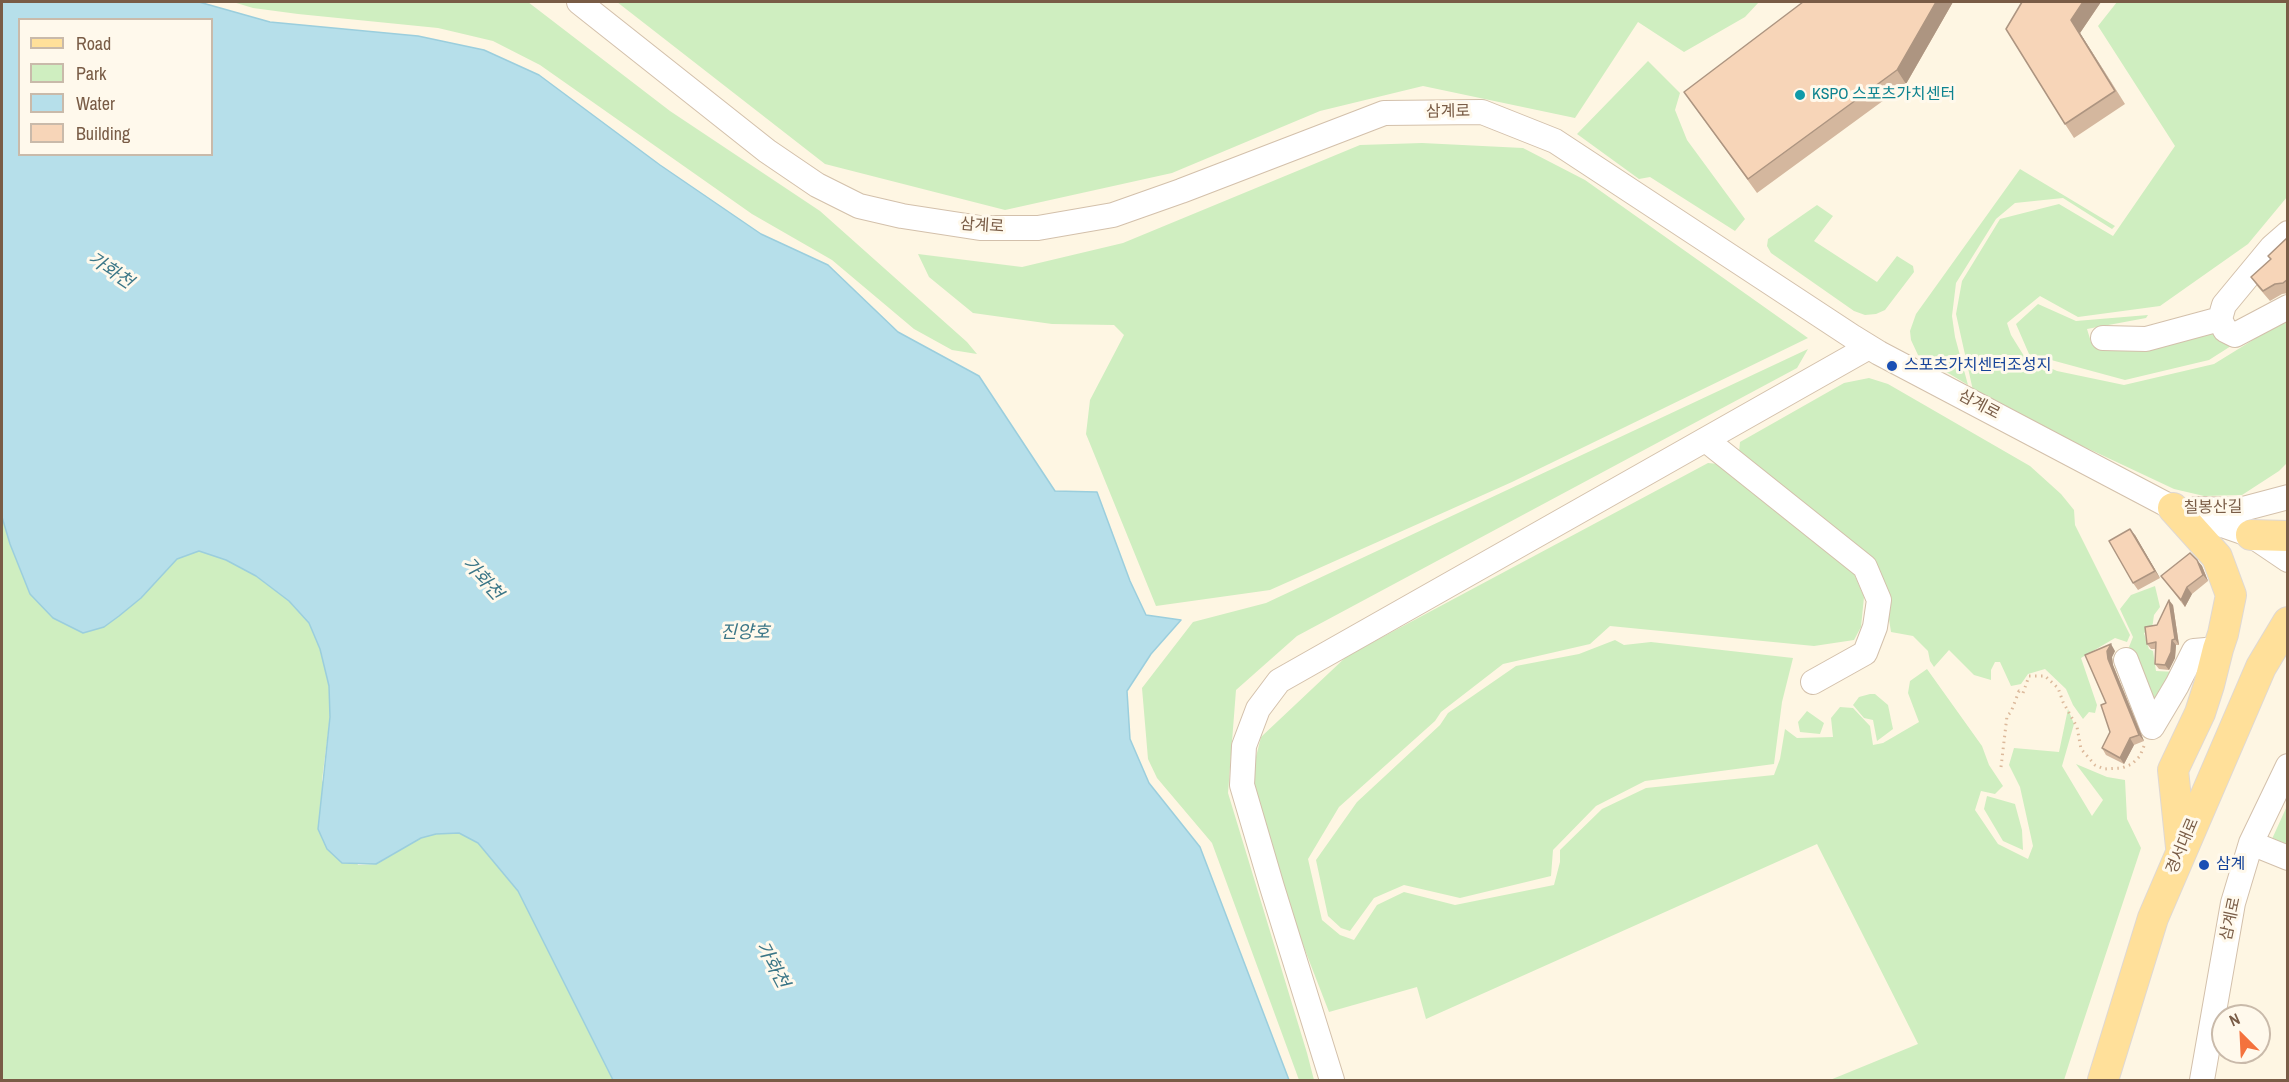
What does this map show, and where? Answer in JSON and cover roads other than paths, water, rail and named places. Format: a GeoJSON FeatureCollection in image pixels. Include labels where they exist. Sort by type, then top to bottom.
{"type":"FeatureCollection","features":[{"type":"Feature","properties":{"kind":"main road"},"geometry":{"type":"LineString","coordinates":[[2173,508],[2217,556],[2231,595],[2223,634],[2200,713],[2173,770],[2181,850]]}},
{"type":"Feature","properties":{"kind":"main road"},"geometry":{"type":"LineString","coordinates":[[2251,535],[2288,536]]}},
{"type":"Feature","properties":{"kind":"main road","name":"경서대로"},"geometry":{"type":"LineString","coordinates":[[2103,1080],[2153,918],[2261,667],[2288,622]]}},
{"type":"Feature","properties":{"kind":"main road"},"geometry":{"type":"LineString","coordinates":[[2261,667],[2288,653]]}},
{"type":"Feature","properties":{"kind":"street","name":"삼계로"},"geometry":{"type":"LineString","coordinates":[[579,2],[767,151],[817,186],[859,206],[902,216],[980,228],[1038,228],[1113,215],[1384,113],[1482,112],[1555,141],[1869,347],[2173,508],[2251,535],[2288,560]]}},
{"type":"Feature","properties":{"kind":"street"},"geometry":{"type":"LineString","coordinates":[[2288,233],[2272,247],[2224,304],[2220,319],[2225,330],[2235,335],[2288,307]]}},
{"type":"Feature","properties":{"kind":"street"},"geometry":{"type":"LineString","coordinates":[[2103,338],[2146,339],[2220,319]]}},
{"type":"Feature","properties":{"kind":"street"},"geometry":{"type":"LineString","coordinates":[[1332,1080],[1242,785],[1244,746],[1258,709],[1279,681],[1869,347]]}},
{"type":"Feature","properties":{"kind":"street"},"geometry":{"type":"LineString","coordinates":[[1706,440],[1865,567],[1879,600],[1875,627],[1865,653],[1813,682]]}},
{"type":"Feature","properties":{"kind":"street","name":"칠봉산길"},"geometry":{"type":"LineString","coordinates":[[2173,508],[2239,510],[2288,497]]}},
{"type":"Feature","properties":{"kind":"street"},"geometry":{"type":"LineString","coordinates":[[2126,660],[2152,726],[2194,651],[2218,649]]}},
{"type":"Feature","properties":{"kind":"street","name":"삼계로"},"geometry":{"type":"LineString","coordinates":[[2202,1080],[2233,903],[2251,843],[2288,765]]}},
{"type":"Feature","properties":{"kind":"street"},"geometry":{"type":"LineString","coordinates":[[2251,843],[2288,858]]}},
{"type":"Feature","properties":{"kind":"water","name":"진양호"},"geometry":{"type":"Polygon","coordinates":[[[2,2],[199,2],[270,22],[418,36],[484,50],[539,75],[660,165],[761,234],[828,265],[898,332],[979,376],[1055,491],[1097,492],[1130,581],[1146,615],[1181,620],[1151,654],[1127,691],[1130,739],[1149,783],[1200,847],[1289,1080],[613,1080],[518,891],[478,843],[459,833],[436,834],[421,838],[376,864],[342,863],[327,849],[318,829],[330,717],[329,686],[320,649],[309,623],[289,601],[256,576],[226,560],[199,551],[177,559],[141,598],[104,627],[83,633],[53,618],[30,594],[2,517],[2,2]]]}},
{"type":"Feature","properties":{"kind":"place","name":"KSPO 스포츠가치센터"},"geometry":{"type":"Point","coordinates":[1800,95]}},
{"type":"Feature","properties":{"kind":"place","name":"스포츠가치센터조성지"},"geometry":{"type":"Point","coordinates":[1892,366]}},
{"type":"Feature","properties":{"kind":"place","name":"삼계"},"geometry":{"type":"Point","coordinates":[2204,865]}},
{"type":"Feature","properties":{"kind":"water label","name":"가화천"},"geometry":{"type":"Point","coordinates":[110,271]}},
{"type":"Feature","properties":{"kind":"water label","name":"가화천"},"geometry":{"type":"Point","coordinates":[482,579]}},
{"type":"Feature","properties":{"kind":"water label","name":"가화천"},"geometry":{"type":"Point","coordinates":[772,965]}}]}
